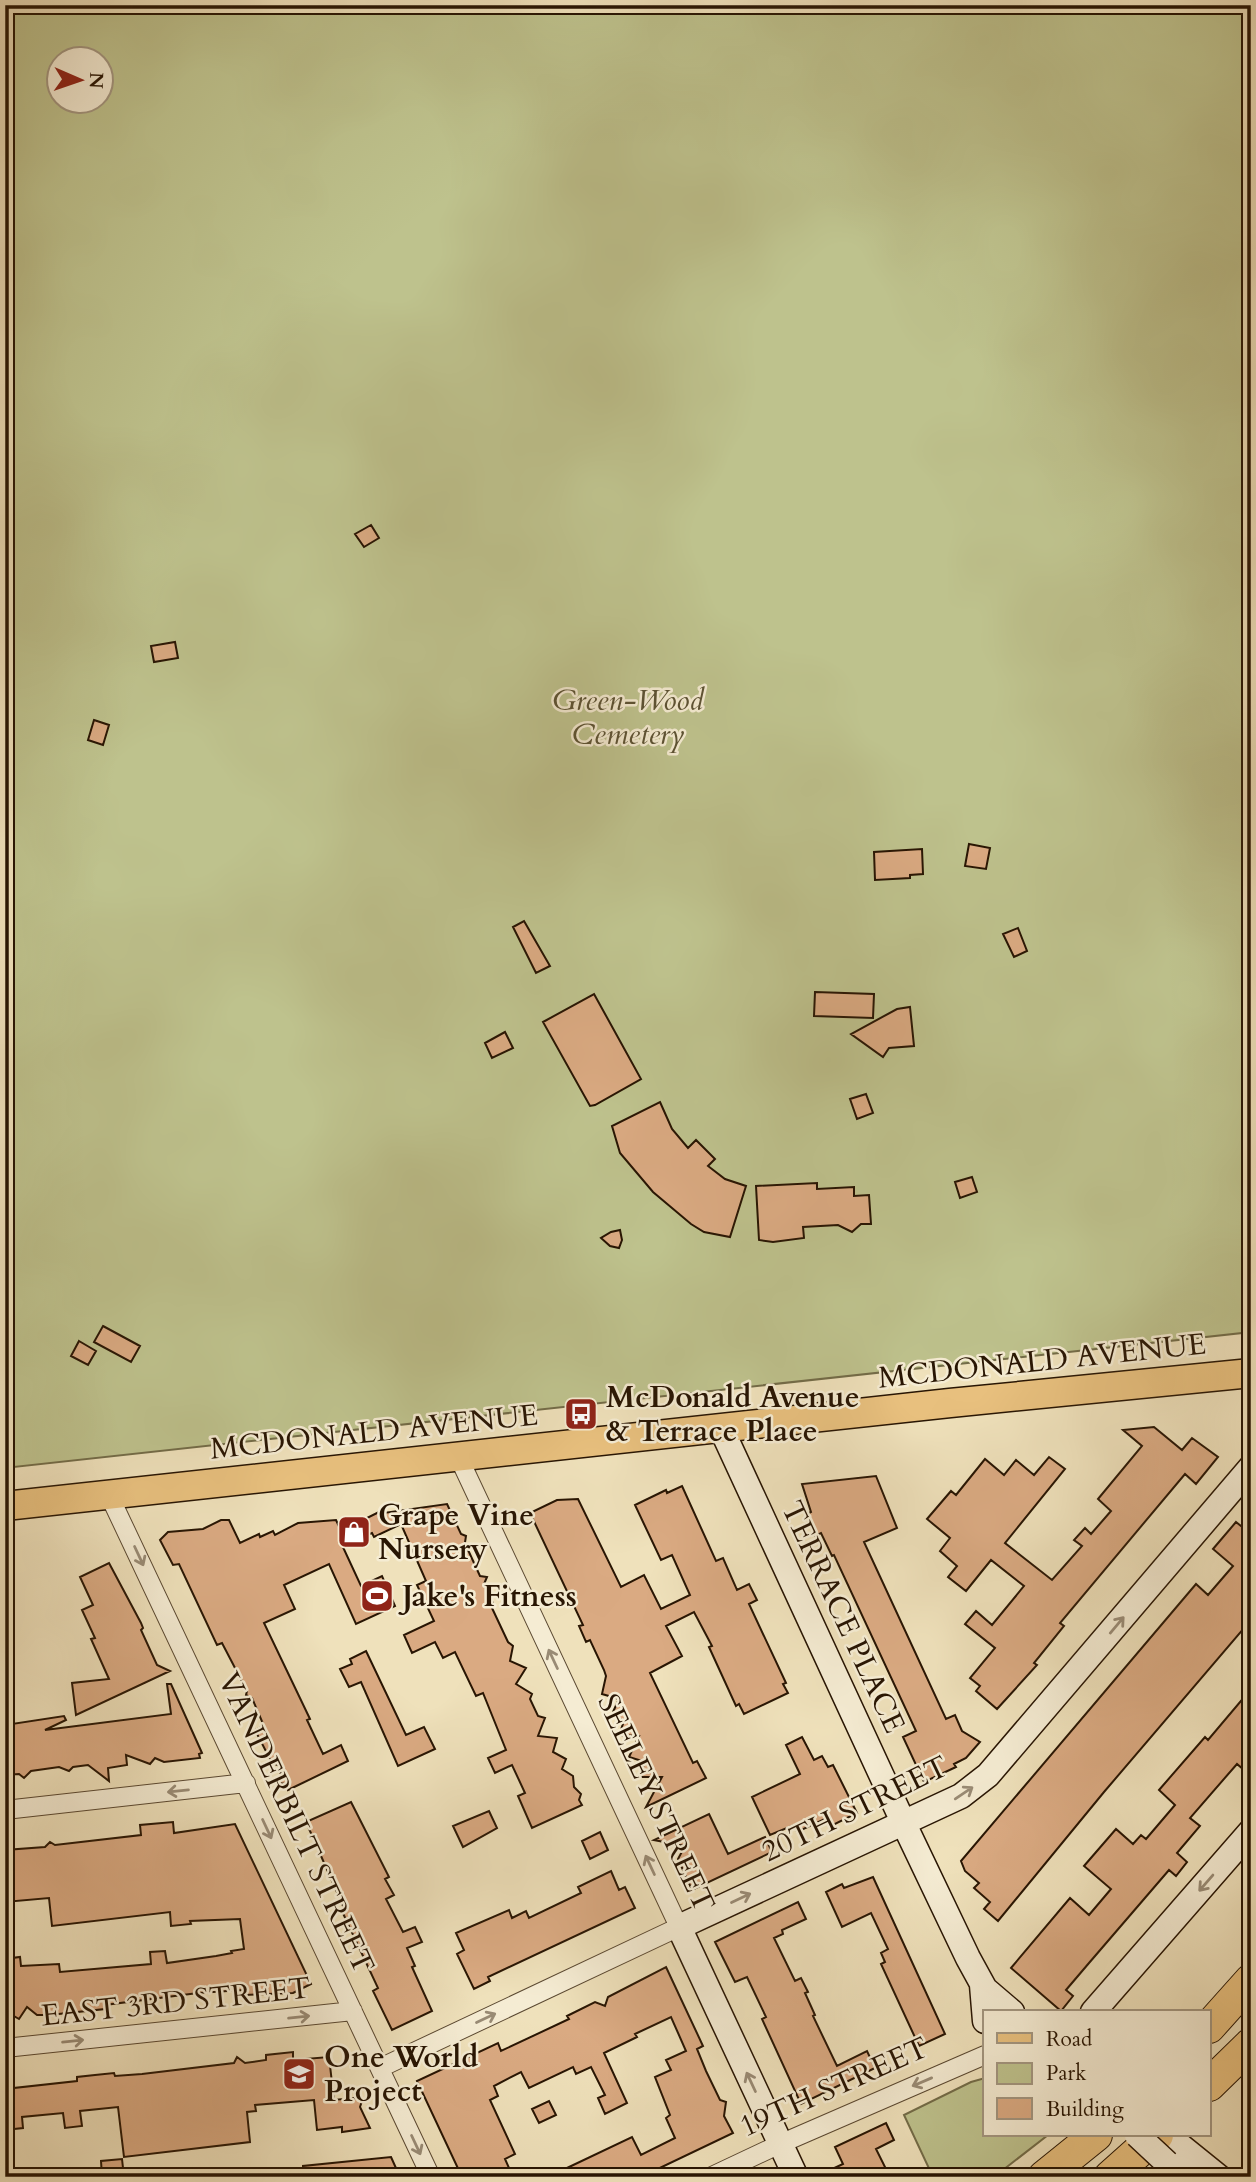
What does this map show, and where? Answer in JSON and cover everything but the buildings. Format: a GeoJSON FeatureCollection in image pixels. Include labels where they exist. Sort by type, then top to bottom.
{"type":"FeatureCollection","features":[{"type":"Feature","properties":{"kind":"highway"},"geometry":{"type":"LineString","coordinates":[[1210,2026],[1251,1980]]}},
{"type":"Feature","properties":{"kind":"highway"},"geometry":{"type":"LineString","coordinates":[[1210,2084],[1251,2043]]}},
{"type":"Feature","properties":{"kind":"highway"},"geometry":{"type":"LineString","coordinates":[[1044,2177],[1095,2136]]}},
{"type":"Feature","properties":{"kind":"highway"},"geometry":{"type":"LineString","coordinates":[[1110,2177],[1172,2151]]}},
{"type":"Feature","properties":{"kind":"main road","name":"MCDONALD AVENUE"},"geometry":{"type":"LineString","coordinates":[[5,1506],[1251,1373]]}},
{"type":"Feature","properties":{"kind":"main road","name":"TERRACE PLACE"},"geometry":{"type":"LineString","coordinates":[[721,1428],[904,1824],[982,1984],[1010,2010]]}},
{"type":"Feature","properties":{"kind":"main road","name":"20TH STREET"},"geometry":{"type":"LineString","coordinates":[[679,1927],[961,1796],[988,1775],[1251,1467]]}},
{"type":"Feature","properties":{"kind":"main road"},"geometry":{"type":"LineString","coordinates":[[1095,2010],[1251,1831]]}},
{"type":"Feature","properties":{"kind":"main road","name":"SEELEY STREET"},"geometry":{"type":"LineString","coordinates":[[679,1927],[796,2177]]}},
{"type":"Feature","properties":{"kind":"main road"},"geometry":{"type":"LineString","coordinates":[[982,1984],[984,2010]]}},
{"type":"Feature","properties":{"kind":"main road"},"geometry":{"type":"LineString","coordinates":[[1139,2136],[1219,2177]]}},
{"type":"Feature","properties":{"kind":"street","name":"SEELEY STREET"},"geometry":{"type":"LineString","coordinates":[[458,1456],[679,1927]]}},
{"type":"Feature","properties":{"kind":"street","name":"VANDERBILT STREET"},"geometry":{"type":"LineString","coordinates":[[109,1495],[431,2177]]}},
{"type":"Feature","properties":{"kind":"street"},"geometry":{"type":"LineString","coordinates":[[5,1810],[246,1783]]}},
{"type":"Feature","properties":{"kind":"street","name":"20TH STREET"},"geometry":{"type":"LineString","coordinates":[[380,2067],[679,1927]]}},
{"type":"Feature","properties":{"kind":"street","name":"EAST 3RD STREET"},"geometry":{"type":"LineString","coordinates":[[5,2048],[354,2011]]}},
{"type":"Feature","properties":{"kind":"street","name":"19TH STREET"},"geometry":{"type":"LineString","coordinates":[[710,2177],[983,2056]]}},
{"type":"Feature","properties":{"kind":"green space","name":"Green-Wood Cemetery"},"geometry":{"type":"Polygon","coordinates":[[[5,5],[1251,5],[1251,1332],[5,1468],[5,5]]]}},
{"type":"Feature","properties":{"kind":"green space"},"geometry":{"type":"Polygon","coordinates":[[[983,2079],[983,2136],[1047,2136],[994,2177],[933,2177],[904,2115],[983,2079]]]}},
{"type":"Feature","properties":{"kind":"place","name":"McDonald Avenue & Terrace Place"},"geometry":{"type":"Point","coordinates":[581,1414]}},
{"type":"Feature","properties":{"kind":"place","name":"Grape Vine Nursery"},"geometry":{"type":"Point","coordinates":[354,1532]}},
{"type":"Feature","properties":{"kind":"place","name":"Jake's Fitness"},"geometry":{"type":"Point","coordinates":[377,1596]}},
{"type":"Feature","properties":{"kind":"place","name":"One World Project"},"geometry":{"type":"Point","coordinates":[299,2074]}}]}
